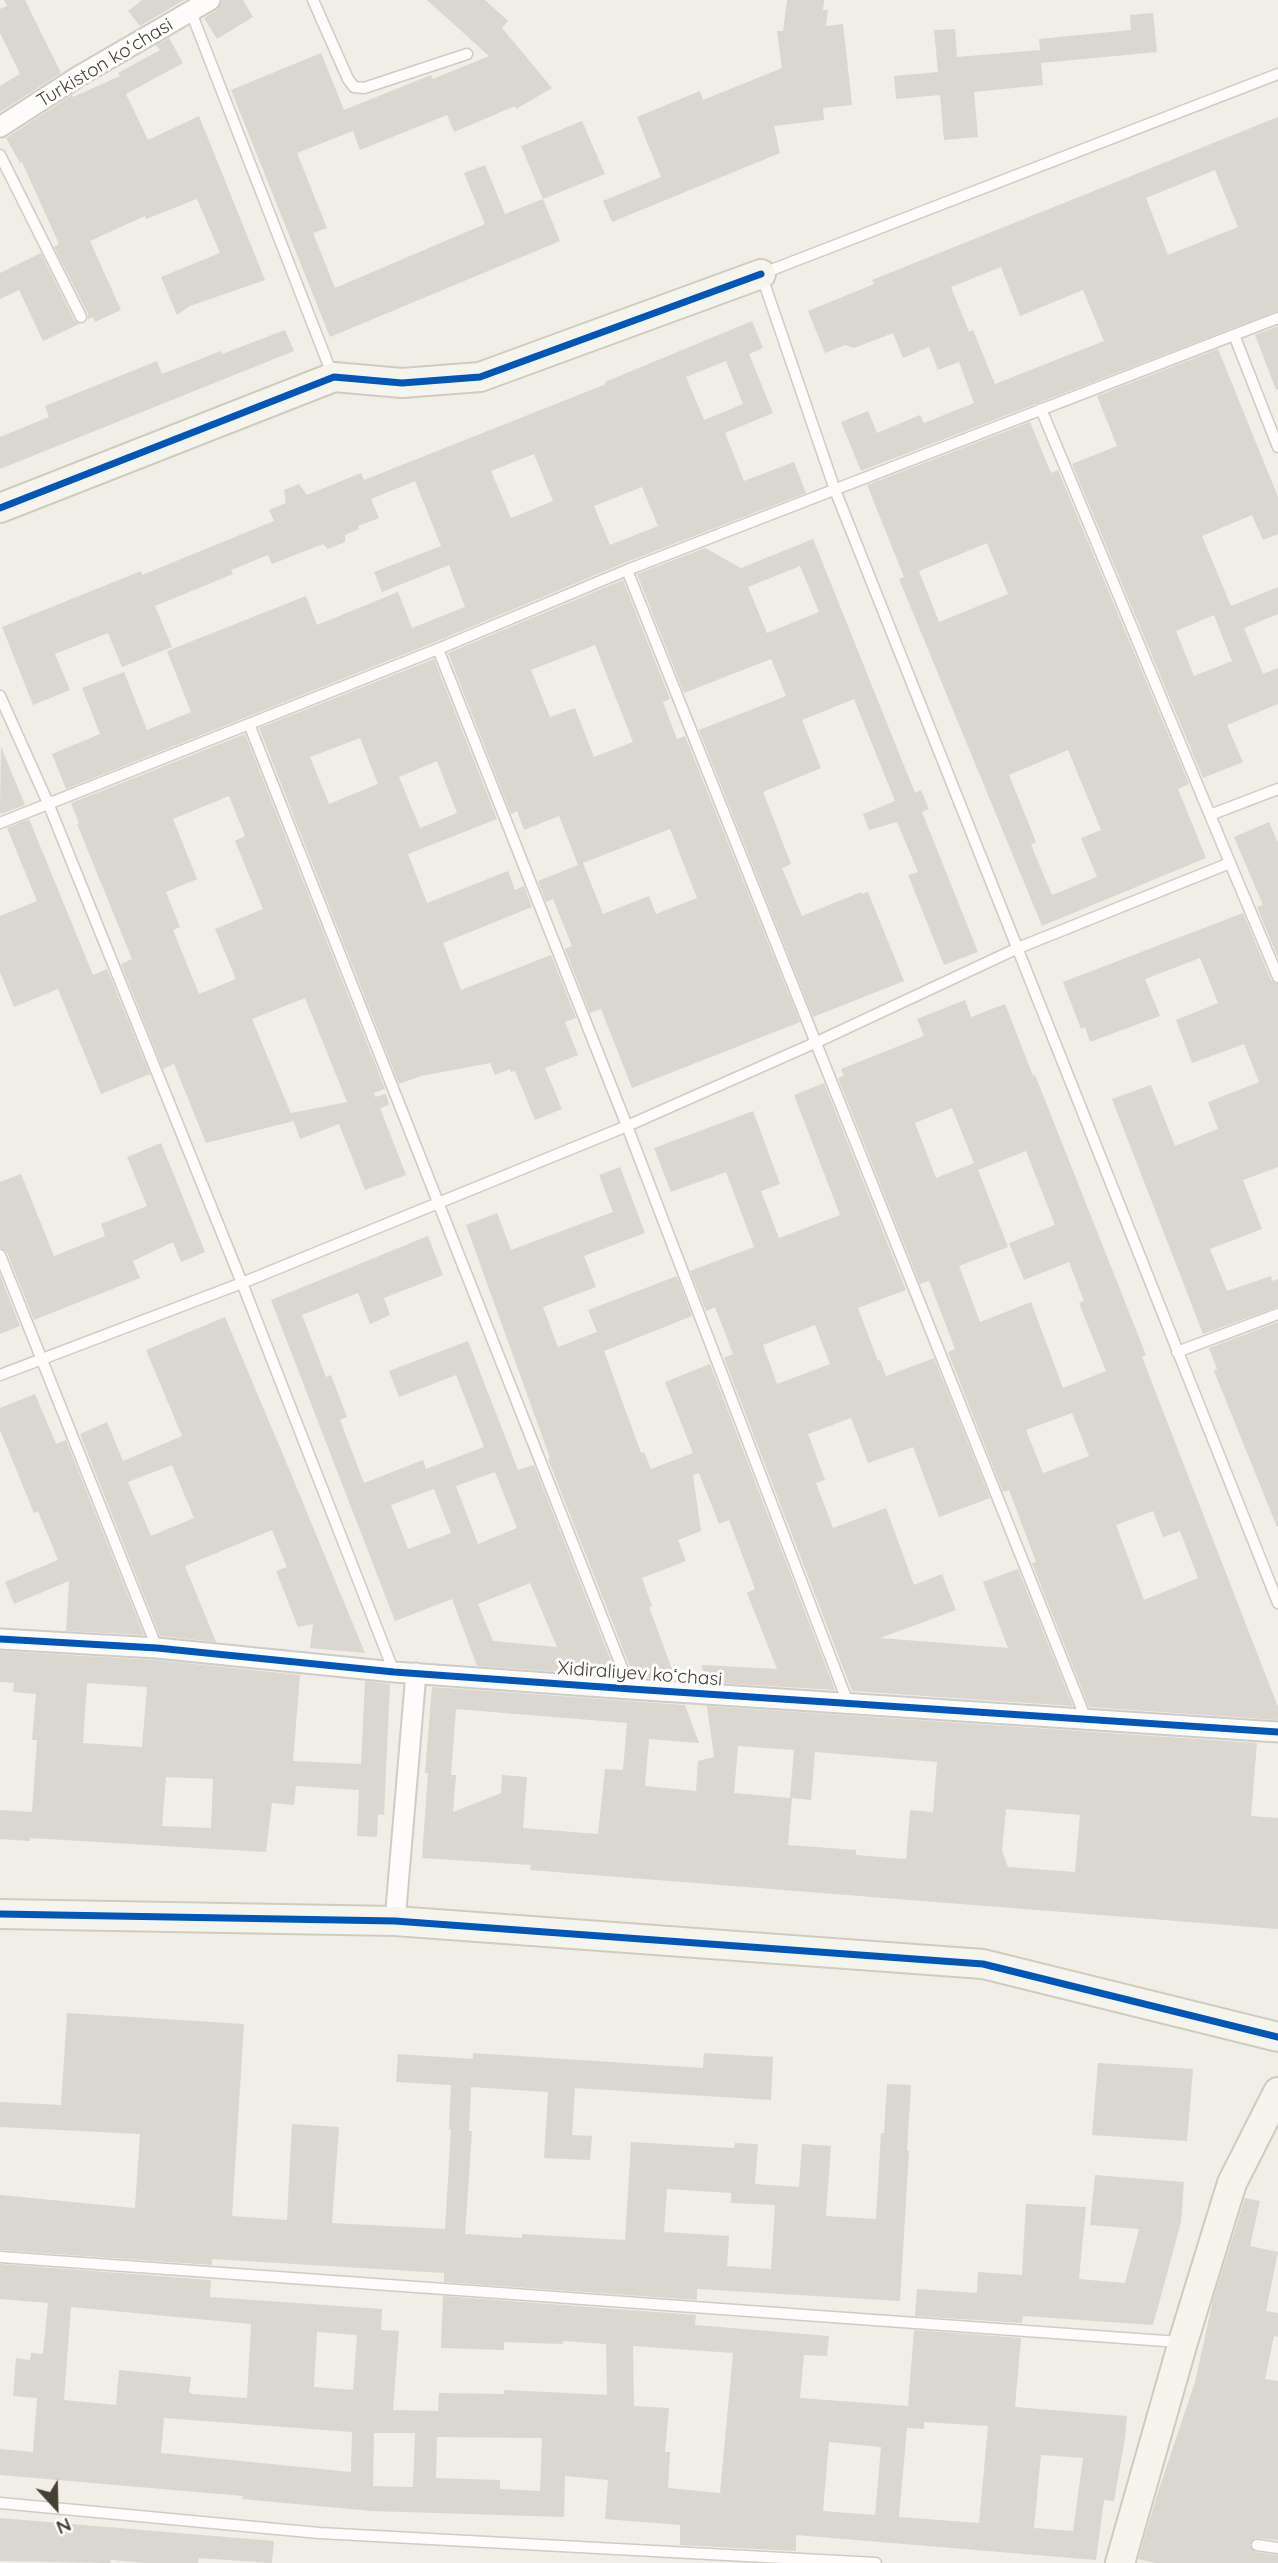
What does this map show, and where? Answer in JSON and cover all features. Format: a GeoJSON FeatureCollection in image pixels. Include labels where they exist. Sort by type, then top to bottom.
{"type":"FeatureCollection","features":[{"type":"Feature","properties":{"kind":"street","name":"Turkiston koʻchasi"},"geometry":{"type":"LineString","coordinates":[[0,127],[79,76],[210,0]]}},
{"type":"Feature","properties":{"kind":"street"},"geometry":{"type":"LineString","coordinates":[[0,508],[334,377],[402,383],[480,377],[761,274]]}},
{"type":"Feature","properties":{"kind":"street","name":"Xidiraliyev koʻchasi"},"geometry":{"type":"LineString","coordinates":[[0,1639],[157,1648],[394,1672],[1278,1732]]}},
{"type":"Feature","properties":{"kind":"street"},"geometry":{"type":"LineString","coordinates":[[395,1921],[416,1673]]}},
{"type":"Feature","properties":{"kind":"street"},"geometry":{"type":"LineString","coordinates":[[0,1914],[395,1921],[983,1964],[1278,2037]]}},
{"type":"Feature","properties":{"kind":"street"},"geometry":{"type":"LineString","coordinates":[[1120,2563],[1232,2183],[1277,2099]]}},
{"type":"Feature","properties":{"kind":"lane"},"geometry":{"type":"LineString","coordinates":[[313,0],[354,87],[364,88],[467,54]]}},
{"type":"Feature","properties":{"kind":"lane"},"geometry":{"type":"LineString","coordinates":[[191,12],[334,377]]}},
{"type":"Feature","properties":{"kind":"lane"},"geometry":{"type":"LineString","coordinates":[[1278,74],[761,274],[835,490],[1278,1603]]}},
{"type":"Feature","properties":{"kind":"lane"},"geometry":{"type":"LineString","coordinates":[[0,155],[81,317]]}},
{"type":"Feature","properties":{"kind":"lane"},"geometry":{"type":"LineString","coordinates":[[0,823],[438,649],[628,570],[1278,318]]}},
{"type":"Feature","properties":{"kind":"lane"},"geometry":{"type":"LineString","coordinates":[[1234,335],[1278,447]]}},
{"type":"Feature","properties":{"kind":"lane"},"geometry":{"type":"LineString","coordinates":[[1041,408],[1278,978]]}},
{"type":"Feature","properties":{"kind":"lane"},"geometry":{"type":"LineString","coordinates":[[628,570],[1086,1719]]}},
{"type":"Feature","properties":{"kind":"lane"},"geometry":{"type":"LineString","coordinates":[[438,649],[627,1126],[848,1704]]}},
{"type":"Feature","properties":{"kind":"lane"},"geometry":{"type":"LineString","coordinates":[[0,696],[48,803],[242,1283],[394,1672]]}},
{"type":"Feature","properties":{"kind":"lane"},"geometry":{"type":"LineString","coordinates":[[249,724],[631,1689]]}},
{"type":"Feature","properties":{"kind":"lane"},"geometry":{"type":"LineString","coordinates":[[1210,815],[1278,789]]}},
{"type":"Feature","properties":{"kind":"lane"},"geometry":{"type":"LineString","coordinates":[[0,1375],[242,1283],[627,1126],[817,1042],[1018,948],[1230,863]]}},
{"type":"Feature","properties":{"kind":"lane"},"geometry":{"type":"LineString","coordinates":[[0,1255],[157,1648]]}},
{"type":"Feature","properties":{"kind":"lane"},"geometry":{"type":"LineString","coordinates":[[1177,1352],[1278,1314]]}},
{"type":"Feature","properties":{"kind":"lane"},"geometry":{"type":"LineString","coordinates":[[0,2257],[1183,2342]]}},
{"type":"Feature","properties":{"kind":"lane"},"geometry":{"type":"LineString","coordinates":[[0,2503],[319,2533],[876,2563]]}},
{"type":"Feature","properties":{"kind":"lane"},"geometry":{"type":"LineString","coordinates":[[1257,2545],[1278,2549]]}},
{"type":"Feature","properties":{"kind":"building"},"geometry":{"type":"Polygon","coordinates":[[[4,0],[25,0],[61,73],[0,112],[0,86],[20,74],[0,33],[0,9],[7,6],[4,0]]]}},
{"type":"Feature","properties":{"kind":"building"},"geometry":{"type":"Polygon","coordinates":[[[142,0],[184,0],[140,26],[128,11],[142,0]]]}},
{"type":"Feature","properties":{"kind":"building"},"geometry":{"type":"Polygon","coordinates":[[[222,0],[243,0],[253,17],[217,39],[204,18],[217,10],[222,0]]]}},
{"type":"Feature","properties":{"kind":"building"},"geometry":{"type":"Polygon","coordinates":[[[427,0],[485,0],[508,21],[502,28],[552,88],[516,109],[515,106],[454,132],[447,115],[360,150],[353,131],[297,153],[327,228],[313,233],[335,288],[485,224],[464,173],[485,165],[505,214],[543,199],[560,241],[330,337],[231,90],[321,53],[344,110],[431,75],[433,79],[489,56],[427,0]]]}},
{"type":"Feature","properties":{"kind":"building"},"geometry":{"type":"Polygon","coordinates":[[[787,0],[824,0],[823,10],[828,10],[826,26],[843,24],[852,105],[823,108],[824,120],[774,126],[780,153],[612,222],[603,201],[661,177],[637,117],[700,91],[703,100],[782,68],[777,31],[783,31],[787,0]]]}},
{"type":"Feature","properties":{"kind":"building"},"geometry":{"type":"Polygon","coordinates":[[[1153,13],[1157,52],[1041,63],[1039,39],[1131,30],[1130,15],[1153,13]]]}},
{"type":"Feature","properties":{"kind":"building"},"geometry":{"type":"Polygon","coordinates":[[[955,29],[957,57],[1040,50],[1043,85],[974,92],[978,137],[944,140],[940,95],[896,99],[894,76],[938,72],[934,30],[955,29]]]}},
{"type":"Feature","properties":{"kind":"building"},"geometry":{"type":"Polygon","coordinates":[[[169,38],[183,63],[126,94],[148,140],[199,116],[265,280],[190,306],[177,315],[161,277],[220,253],[197,199],[146,219],[145,216],[90,241],[121,310],[95,322],[93,317],[88,319],[88,314],[54,247],[59,244],[22,162],[20,163],[6,138],[72,95],[73,97],[120,76],[118,73],[160,50],[156,45],[169,38]]]}},
{"type":"Feature","properties":{"kind":"building"},"geometry":{"type":"Polygon","coordinates":[[[1278,117],[1278,311],[861,471],[841,422],[868,411],[877,433],[920,415],[924,423],[974,403],[959,362],[938,370],[929,347],[903,358],[893,333],[854,348],[845,345],[825,353],[808,311],[874,284],[872,280],[1278,117]],[[1215,170],[1146,198],[1168,255],[1238,227],[1215,170]],[[1001,267],[951,287],[969,332],[973,330],[995,384],[1104,341],[1083,290],[1020,316],[1001,267]]]}},
{"type":"Feature","properties":{"kind":"building"},"geometry":{"type":"Polygon","coordinates":[[[582,121],[605,174],[543,199],[521,146],[582,121]]]}},
{"type":"Feature","properties":{"kind":"building"},"geometry":{"type":"Polygon","coordinates":[[[41,253],[74,320],[79,324],[43,341],[19,290],[0,299],[0,273],[41,253]]]}},
{"type":"Feature","properties":{"kind":"building"},"geometry":{"type":"Polygon","coordinates":[[[752,321],[763,348],[749,354],[773,413],[725,433],[744,481],[794,462],[806,493],[624,563],[435,642],[66,789],[52,754],[100,734],[82,688],[124,672],[147,730],[191,712],[167,651],[306,596],[317,625],[398,592],[412,628],[465,607],[449,565],[382,592],[374,572],[441,546],[415,481],[371,499],[379,518],[358,526],[359,529],[345,535],[345,542],[328,549],[323,544],[272,564],[268,555],[231,570],[233,574],[155,606],[172,647],[122,667],[108,633],[55,654],[70,690],[33,705],[2,627],[141,571],[142,575],[274,521],[269,510],[286,503],[284,490],[299,484],[307,495],[361,473],[364,480],[606,384],[605,382],[752,321]],[[726,361],[686,377],[704,420],[743,404],[726,361]],[[534,454],[491,471],[511,518],[553,501],[534,454]],[[642,487],[594,506],[610,545],[658,526],[642,487]]]}},
{"type":"Feature","properties":{"kind":"building"},"geometry":{"type":"Polygon","coordinates":[[[1278,326],[1278,389],[1276,390],[1255,335],[1278,326]]]}},
{"type":"Feature","properties":{"kind":"building"},"geometry":{"type":"Polygon","coordinates":[[[285,330],[294,351],[0,469],[0,437],[49,417],[45,406],[157,361],[162,374],[285,330]]]}},
{"type":"Feature","properties":{"kind":"building"},"geometry":{"type":"Polygon","coordinates":[[[1218,349],[1278,497],[1278,534],[1263,540],[1252,515],[1202,536],[1231,606],[1278,587],[1278,614],[1244,628],[1263,674],[1278,668],[1278,704],[1227,725],[1243,762],[1203,778],[1072,464],[1117,446],[1097,396],[1218,349]],[[1214,615],[1176,631],[1194,676],[1232,661],[1214,615]]]}},
{"type":"Feature","properties":{"kind":"building"},"geometry":{"type":"Polygon","coordinates":[[[1030,422],[1051,473],[1058,470],[1189,784],[1178,789],[1206,858],[1042,926],[899,579],[904,577],[867,485],[1030,422]],[[987,543],[919,571],[939,622],[1008,594],[987,543]],[[1068,750],[1009,775],[1036,842],[1031,845],[1052,895],[1097,877],[1081,838],[1101,830],[1068,750]]]}},
{"type":"Feature","properties":{"kind":"building"},"geometry":{"type":"Polygon","coordinates":[[[813,539],[915,793],[921,790],[929,809],[922,812],[978,952],[944,965],[908,875],[918,872],[897,822],[869,830],[863,814],[895,801],[854,699],[802,720],[821,768],[763,792],[791,864],[782,868],[802,916],[861,892],[868,892],[904,981],[813,1017],[699,730],[786,696],[771,659],[684,693],[637,574],[705,548],[741,568],[813,539]],[[800,566],[748,587],[767,633],[819,612],[800,566]]]}},
{"type":"Feature","properties":{"kind":"building"},"geometry":{"type":"Polygon","coordinates":[[[623,580],[670,699],[663,702],[677,739],[685,736],[800,1022],[632,1088],[601,1009],[590,1013],[565,949],[572,946],[553,899],[546,902],[538,881],[578,865],[559,816],[524,830],[517,811],[511,814],[448,653],[623,580]],[[595,645],[531,670],[550,717],[575,708],[594,757],[633,742],[595,645]],[[670,829],[583,863],[603,914],[649,896],[656,914],[697,898],[670,829]]]}},
{"type":"Feature","properties":{"kind":"building"},"geometry":{"type":"Polygon","coordinates":[[[434,659],[497,819],[408,854],[427,903],[508,871],[515,890],[524,886],[532,907],[443,943],[461,990],[551,955],[576,1018],[565,1022],[578,1055],[545,1068],[562,1109],[535,1120],[515,1071],[511,1072],[510,1069],[495,1075],[490,1063],[421,1076],[399,1084],[259,728],[434,659]],[[360,738],[310,757],[329,804],[378,784],[360,738]],[[437,761],[399,777],[420,828],[457,813],[437,761]]]}},
{"type":"Feature","properties":{"kind":"building"},"geometry":{"type":"Polygon","coordinates":[[[245,734],[385,1089],[374,1093],[375,1097],[386,1094],[389,1105],[380,1108],[406,1175],[365,1190],[339,1124],[300,1139],[294,1121],[206,1143],[174,1064],[163,1069],[121,964],[132,959],[77,824],[79,823],[71,803],[245,734]],[[229,796],[173,819],[197,879],[166,892],[180,927],[173,930],[199,994],[236,979],[215,929],[263,909],[235,841],[245,836],[229,796]],[[305,998],[252,1019],[291,1113],[347,1102],[305,998]]]}},
{"type":"Feature","properties":{"kind":"building"},"geometry":{"type":"Polygon","coordinates":[[[1,747],[25,805],[1,814],[0,811],[1,747]]]}},
{"type":"Feature","properties":{"kind":"building"},"geometry":{"type":"Polygon","coordinates":[[[29,819],[93,975],[107,969],[150,1074],[101,1094],[58,989],[14,1007],[0,972],[0,916],[37,901],[7,828],[29,819]]]}},
{"type":"Feature","properties":{"kind":"building"},"geometry":{"type":"Polygon","coordinates":[[[1269,822],[1278,843],[1278,958],[1257,907],[1263,905],[1234,837],[1269,822]]]}},
{"type":"Feature","properties":{"kind":"building"},"geometry":{"type":"Polygon","coordinates":[[[1243,913],[1271,980],[1278,984],[1278,1167],[1243,1180],[1262,1229],[1210,1249],[1227,1291],[1271,1276],[1272,1281],[1278,1279],[1278,1307],[1203,1334],[1112,1099],[1151,1085],[1175,1146],[1218,1129],[1208,1102],[1259,1082],[1244,1044],[1192,1063],[1176,1020],[1218,1003],[1200,958],[1145,979],[1160,1016],[1090,1042],[1085,1027],[1081,1029],[1063,982],[1243,913]]]}},
{"type":"Feature","properties":{"kind":"building"},"geometry":{"type":"Polygon","coordinates":[[[965,1000],[971,1017],[1005,1004],[1146,1355],[1142,1357],[1278,1707],[1278,1720],[1089,1707],[1032,1563],[1036,1562],[1009,1490],[1003,1492],[948,1352],[955,1349],[929,1281],[920,1284],[838,1078],[844,1076],[841,1069],[924,1036],[917,1019],[965,1000]],[[952,1108],[915,1123],[936,1178],[974,1163],[952,1108]],[[1026,1151],[978,1170],[1008,1247],[959,1266],[980,1322],[1031,1302],[1063,1388],[1106,1371],[1079,1303],[1084,1301],[1069,1262],[1024,1280],[1009,1243],[1055,1225],[1026,1151]],[[1072,1413],[1026,1430],[1043,1473],[1089,1456],[1072,1413]],[[1153,1511],[1116,1525],[1144,1600],[1198,1578],[1180,1531],[1163,1537],[1153,1511]]]}},
{"type":"Feature","properties":{"kind":"building"},"geometry":{"type":"Polygon","coordinates":[[[824,1083],[906,1290],[858,1308],[878,1361],[880,1360],[886,1376],[934,1358],[990,1498],[939,1517],[913,1447],[868,1463],[851,1418],[808,1434],[825,1480],[816,1483],[833,1528],[886,1508],[914,1585],[942,1574],[956,1610],[880,1638],[1008,1648],[983,1582],[1018,1569],[1073,1706],[852,1691],[724,1358],[733,1354],[715,1307],[706,1311],[690,1271],[754,1247],[726,1172],[671,1192],[654,1148],[753,1111],[780,1184],[761,1191],[779,1238],[840,1215],[794,1095],[824,1083]],[[815,1325],[763,1345],[777,1384],[830,1364],[815,1325]]]}},
{"type":"Feature","properties":{"kind":"building"},"geometry":{"type":"Polygon","coordinates":[[[161,1143],[205,1252],[181,1262],[173,1242],[133,1261],[140,1278],[34,1320],[7,1252],[0,1248],[0,1182],[21,1174],[54,1256],[105,1236],[101,1224],[147,1206],[127,1157],[161,1143]]]}},
{"type":"Feature","properties":{"kind":"building"},"geometry":{"type":"Polygon","coordinates":[[[620,1167],[645,1233],[584,1256],[596,1287],[543,1307],[558,1347],[597,1332],[588,1310],[677,1276],[692,1316],[604,1351],[641,1453],[644,1452],[651,1469],[693,1453],[665,1382],[710,1364],[835,1690],[704,1682],[702,1665],[777,1669],[747,1593],[755,1589],[729,1520],[719,1524],[699,1473],[693,1475],[701,1531],[678,1540],[686,1561],[642,1578],[652,1606],[649,1607],[676,1680],[634,1677],[548,1459],[550,1458],[466,1225],[497,1213],[511,1250],[613,1212],[599,1175],[620,1167]]]}},
{"type":"Feature","properties":{"kind":"building"},"geometry":{"type":"Polygon","coordinates":[[[428,1236],[443,1275],[384,1298],[390,1315],[370,1324],[358,1293],[302,1315],[326,1377],[331,1375],[347,1417],[340,1420],[364,1483],[423,1460],[426,1469],[484,1447],[456,1375],[399,1397],[389,1371],[468,1341],[518,1470],[534,1465],[617,1676],[477,1666],[452,1599],[395,1621],[271,1300],[428,1236]],[[495,1472],[456,1486],[478,1544],[517,1528],[495,1472]],[[434,1489],[391,1505],[408,1549],[451,1533],[434,1489]],[[530,1583],[478,1604],[493,1641],[557,1647],[530,1583]]]}},
{"type":"Feature","properties":{"kind":"building"},"geometry":{"type":"Polygon","coordinates":[[[0,1275],[20,1326],[0,1334],[0,1275]]]}},
{"type":"Feature","properties":{"kind":"building"},"geometry":{"type":"Polygon","coordinates":[[[225,1317],[365,1653],[310,1648],[313,1624],[298,1627],[276,1571],[287,1567],[272,1530],[185,1566],[216,1642],[160,1636],[80,1434],[107,1422],[123,1461],[182,1436],[146,1350],[225,1317]],[[172,1465],[128,1482],[151,1536],[194,1518],[172,1465]]]}},
{"type":"Feature","properties":{"kind":"building"},"geometry":{"type":"Polygon","coordinates":[[[1278,1322],[1277,1527],[1214,1371],[1217,1369],[1209,1348],[1278,1322]]]}},
{"type":"Feature","properties":{"kind":"building"},"geometry":{"type":"Polygon","coordinates":[[[35,1394],[56,1444],[66,1440],[144,1635],[66,1631],[69,1581],[14,1604],[5,1582],[58,1560],[38,1511],[34,1513],[0,1430],[0,1408],[35,1394]]]}},
{"type":"Feature","properties":{"kind":"building"},"geometry":{"type":"Polygon","coordinates":[[[0,1651],[156,1660],[300,1675],[293,1761],[361,1764],[365,1681],[390,1684],[384,1815],[378,1814],[377,1837],[357,1836],[359,1790],[296,1786],[294,1805],[272,1803],[266,1852],[30,1838],[30,1841],[0,1839],[0,1810],[32,1812],[37,1740],[32,1740],[36,1694],[13,1692],[14,1683],[0,1682],[0,1651]],[[87,1683],[83,1743],[142,1747],[147,1687],[87,1683]],[[166,1777],[162,1826],[211,1828],[213,1779],[166,1777]]]}},
{"type":"Feature","properties":{"kind":"building"},"geometry":{"type":"Polygon","coordinates":[[[432,1687],[685,1705],[699,1743],[649,1739],[645,1786],[696,1791],[698,1761],[714,1757],[707,1706],[1257,1743],[1251,1816],[1278,1818],[1278,1929],[530,1870],[531,1865],[422,1858],[428,1773],[425,1773],[432,1687]],[[456,1709],[451,1775],[456,1775],[453,1812],[501,1793],[502,1775],[527,1777],[523,1828],[598,1834],[605,1769],[623,1770],[627,1723],[456,1709]],[[738,1746],[734,1793],[790,1798],[794,1750],[738,1746]],[[815,1752],[811,1800],[792,1798],[788,1845],[856,1850],[856,1855],[906,1859],[910,1810],[933,1812],[937,1762],[815,1752]],[[1006,1809],[1002,1851],[1008,1867],[1075,1872],[1080,1815],[1006,1809]]]}},
{"type":"Feature","properties":{"kind":"building"},"geometry":{"type":"Polygon","coordinates":[[[67,2013],[244,2024],[232,2216],[287,2220],[292,2124],[339,2127],[332,2223],[445,2229],[451,2085],[396,2082],[398,2054],[473,2059],[473,2053],[703,2068],[704,2053],[773,2057],[771,2100],[575,2088],[572,2135],[592,2136],[590,2160],[544,2158],[548,2092],[471,2087],[469,2131],[472,2131],[465,2234],[522,2238],[522,2234],[625,2240],[631,2142],[734,2148],[735,2143],[758,2144],[755,2184],[799,2187],[802,2144],[831,2146],[826,2216],[876,2219],[887,2084],[911,2085],[900,2301],[697,2289],[697,2300],[444,2282],[444,2273],[212,2259],[212,2265],[0,2250],[0,2195],[135,2208],[140,2134],[0,2127],[0,2102],[61,2105],[67,2013]],[[667,2189],[664,2232],[729,2236],[727,2266],[771,2269],[775,2205],[731,2203],[731,2193],[667,2189]]]}},
{"type":"Feature","properties":{"kind":"building"},"geometry":{"type":"Polygon","coordinates":[[[1098,2063],[1193,2069],[1187,2141],[1092,2135],[1098,2063]]]}},
{"type":"Feature","properties":{"kind":"building"},"geometry":{"type":"Polygon","coordinates":[[[1095,2175],[1184,2182],[1181,2222],[1153,2325],[1023,2316],[1022,2323],[915,2316],[917,2289],[977,2293],[978,2272],[1022,2275],[1026,2204],[1086,2207],[1079,2279],[1125,2283],[1139,2229],[1090,2225],[1095,2175]]]}},
{"type":"Feature","properties":{"kind":"building"},"geometry":{"type":"Polygon","coordinates":[[[1245,2198],[1260,2201],[1250,2246],[1278,2252],[1266,2311],[1278,2313],[1278,2337],[1274,2336],[1265,2379],[1278,2381],[1278,2540],[1255,2538],[1250,2545],[1255,2552],[1278,2555],[1278,2563],[1156,2563],[1138,2559],[1195,2382],[1213,2300],[1245,2198]]]}},
{"type":"Feature","properties":{"kind":"building"},"geometry":{"type":"Polygon","coordinates":[[[0,2264],[211,2280],[210,2297],[382,2309],[381,2330],[399,2331],[393,2410],[438,2411],[439,2393],[504,2394],[504,2390],[607,2395],[606,2344],[563,2341],[563,2344],[504,2342],[504,2350],[441,2348],[443,2296],[696,2315],[695,2325],[829,2336],[827,2356],[804,2355],[800,2398],[908,2406],[914,2330],[1021,2338],[1015,2407],[1127,2416],[1125,2438],[1114,2501],[1104,2500],[1096,2560],[796,2535],[796,2551],[680,2545],[680,2525],[605,2519],[608,2480],[565,2476],[564,2517],[372,2511],[242,2499],[243,2496],[0,2475],[0,2449],[33,2452],[37,2398],[13,2396],[16,2358],[30,2360],[31,2353],[43,2354],[48,2303],[0,2299],[0,2264]],[[71,2307],[64,2400],[116,2405],[119,2370],[191,2377],[189,2392],[192,2394],[247,2398],[251,2324],[71,2307]],[[317,2332],[314,2387],[353,2390],[357,2335],[317,2332]],[[633,2346],[634,2406],[669,2408],[665,2452],[670,2452],[668,2488],[720,2493],[733,2353],[633,2346]],[[164,2418],[161,2453],[351,2472],[352,2432],[164,2418]],[[924,2422],[924,2429],[907,2428],[899,2517],[979,2523],[988,2426],[924,2422]],[[374,2433],[373,2486],[413,2487],[415,2433],[374,2433]],[[437,2437],[436,2478],[500,2480],[500,2489],[540,2491],[542,2438],[437,2437]],[[829,2442],[823,2511],[875,2515],[881,2447],[829,2442]],[[1041,2455],[1034,2528],[1073,2531],[1083,2458],[1041,2455]]]}},
{"type":"Feature","properties":{"kind":"building"},"geometry":{"type":"Polygon","coordinates":[[[0,2518],[274,2541],[272,2563],[199,2558],[198,2563],[111,2560],[110,2563],[0,2561],[0,2518]]]}},
{"type":"Feature","properties":{"kind":"cycle path"},"geometry":{"type":"LineString","coordinates":[[0,508],[334,377],[402,383],[480,377],[761,274]]}},
{"type":"Feature","properties":{"kind":"cycle path"},"geometry":{"type":"LineString","coordinates":[[0,1639],[157,1648],[394,1672],[1278,1732]]}},
{"type":"Feature","properties":{"kind":"cycle path"},"geometry":{"type":"LineString","coordinates":[[0,1914],[395,1921],[983,1964],[1278,2037]]}}]}
